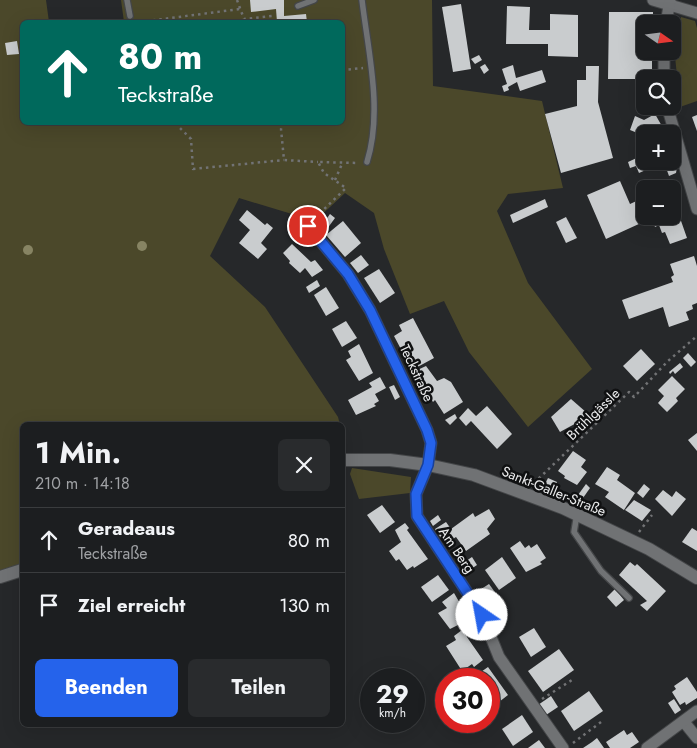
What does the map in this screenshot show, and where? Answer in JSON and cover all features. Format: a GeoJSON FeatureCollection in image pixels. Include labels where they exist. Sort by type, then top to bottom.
{"type":"FeatureCollection","features":[{"type":"Feature","properties":{"kind":"street"},"geometry":{"type":"LineString","coordinates":[[653,0],[669,2],[697,13]]}},
{"type":"Feature","properties":{"kind":"street"},"geometry":{"type":"LineString","coordinates":[[667,15],[669,2]]}},
{"type":"Feature","properties":{"kind":"street"},"geometry":{"type":"LineString","coordinates":[[670,115],[697,209]]}},
{"type":"Feature","properties":{"kind":"street","name":"Teckstraße"},"geometry":{"type":"LineString","coordinates":[[308,226],[348,274],[370,310],[427,430],[431,443],[428,465]]}},
{"type":"Feature","properties":{"kind":"street","name":"Sankt-Galler-Straße"},"geometry":{"type":"LineString","coordinates":[[345,460],[390,460],[428,465],[474,475],[577,514],[632,541],[697,578]]}},
{"type":"Feature","properties":{"kind":"street","name":"Am Berg"},"geometry":{"type":"LineString","coordinates":[[428,465],[416,494],[417,516],[481,613],[498,657],[564,748]]}},
{"type":"Feature","properties":{"kind":"street"},"geometry":{"type":"LineString","coordinates":[[0,577],[20,571]]}},
{"type":"Feature","properties":{"kind":"street"},"geometry":{"type":"LineString","coordinates":[[647,748],[697,712]]}},
{"type":"Feature","properties":{"kind":"street"},"geometry":{"type":"LineString","coordinates":[[684,722],[697,738]]}},
{"type":"Feature","properties":{"kind":"lane"},"geometry":{"type":"LineString","coordinates":[[127,0],[130,16]]}},
{"type":"Feature","properties":{"kind":"lane"},"geometry":{"type":"LineString","coordinates":[[298,6],[314,0]]}},
{"type":"Feature","properties":{"kind":"lane"},"geometry":{"type":"LineString","coordinates":[[362,0],[374,99],[372,147],[367,162]]}},
{"type":"Feature","properties":{"kind":"lane"},"geometry":{"type":"LineString","coordinates":[[577,514],[574,532],[601,571],[629,598]]}},
{"type":"Feature","properties":{"kind":"path"},"geometry":{"type":"LineString","coordinates":[[237,0],[244,19],[272,16],[273,20]]}},
{"type":"Feature","properties":{"kind":"path"},"geometry":{"type":"LineString","coordinates":[[167,20],[240,9]]}},
{"type":"Feature","properties":{"kind":"path"},"geometry":{"type":"LineString","coordinates":[[345,70],[370,67]]}},
{"type":"Feature","properties":{"kind":"path"},"geometry":{"type":"LineString","coordinates":[[180,125],[191,139],[193,169],[284,160],[342,164],[367,162]]}},
{"type":"Feature","properties":{"kind":"path"},"geometry":{"type":"LineString","coordinates":[[282,125],[284,160]]}},
{"type":"Feature","properties":{"kind":"path"},"geometry":{"type":"LineString","coordinates":[[308,226],[346,188],[324,173],[318,162]]}},
{"type":"Feature","properties":{"kind":"path"},"geometry":{"type":"LineString","coordinates":[[335,180],[342,164]]}},
{"type":"Feature","properties":{"kind":"path","name":"Brühlgässle"},"geometry":{"type":"LineString","coordinates":[[524,494],[629,392],[634,397],[668,361],[697,336]]}},
{"type":"Feature","properties":{"kind":"path"},"geometry":{"type":"LineString","coordinates":[[632,541],[652,515]]}},
{"type":"Feature","properties":{"kind":"path"},"geometry":{"type":"LineString","coordinates":[[532,705],[572,680]]}},
{"type":"Feature","properties":{"kind":"path"},"geometry":{"type":"LineString","coordinates":[[564,748],[601,722]]}},
{"type":"Feature","properties":{"kind":"shaded area"},"geometry":{"type":"Polygon","coordinates":[[[0,0],[46,0],[49,20],[20,20],[20,125],[345,125],[345,20],[124,20],[121,0],[432,0],[433,86],[542,101],[563,188],[508,194],[497,211],[528,283],[592,369],[528,427],[469,352],[444,301],[410,314],[384,249],[374,213],[345,193],[315,221],[239,198],[210,256],[265,307],[338,417],[339,422],[20,422],[20,571],[0,577],[0,0]]]}},
{"type":"Feature","properties":{"kind":"shaded area"},"geometry":{"type":"Polygon","coordinates":[[[681,17],[695,21],[697,28],[697,101],[681,107],[681,70],[676,70],[675,60],[681,60],[681,17]]]}},
{"type":"Feature","properties":{"kind":"shaded area"},"geometry":{"type":"Polygon","coordinates":[[[352,468],[411,477],[410,493],[359,499],[350,474],[352,468]]]}},
{"type":"Feature","properties":{"kind":"building"},"geometry":{"type":"Polygon","coordinates":[[[250,0],[284,0],[284,16],[306,14],[307,20],[277,20],[276,9],[251,12],[250,0]]]}},
{"type":"Feature","properties":{"kind":"building"},"geometry":{"type":"Polygon","coordinates":[[[461,4],[471,69],[453,72],[442,7],[461,4]]]}},
{"type":"Feature","properties":{"kind":"building"},"geometry":{"type":"Polygon","coordinates":[[[507,6],[530,7],[529,30],[550,30],[550,14],[578,15],[578,57],[548,56],[548,44],[506,44],[507,6]]]}},
{"type":"Feature","properties":{"kind":"building"},"geometry":{"type":"Polygon","coordinates":[[[609,12],[653,12],[653,15],[636,15],[636,60],[652,60],[652,70],[636,70],[636,79],[608,79],[609,12]]]}},
{"type":"Feature","properties":{"kind":"building"},"geometry":{"type":"Polygon","coordinates":[[[17,41],[19,54],[7,55],[5,43],[17,41]]]}},
{"type":"Feature","properties":{"kind":"building"},"geometry":{"type":"Polygon","coordinates":[[[479,55],[482,60],[475,64],[471,59],[479,55]]]}},
{"type":"Feature","properties":{"kind":"building"},"geometry":{"type":"Polygon","coordinates":[[[485,64],[489,70],[484,74],[480,67],[485,64]]]}},
{"type":"Feature","properties":{"kind":"building"},"geometry":{"type":"Polygon","coordinates":[[[513,65],[516,78],[542,70],[546,82],[520,91],[517,82],[508,87],[509,90],[504,92],[502,86],[507,84],[502,69],[513,65]]]}},
{"type":"Feature","properties":{"kind":"building"},"geometry":{"type":"Polygon","coordinates":[[[586,66],[599,66],[598,102],[613,158],[561,173],[545,114],[577,106],[577,80],[586,80],[586,66]]]}},
{"type":"Feature","properties":{"kind":"building"},"geometry":{"type":"Polygon","coordinates":[[[656,115],[661,125],[636,125],[636,133],[630,130],[635,116],[644,120],[656,115]]]}},
{"type":"Feature","properties":{"kind":"building"},"geometry":{"type":"Polygon","coordinates":[[[697,115],[697,131],[692,117],[697,115]]]}},
{"type":"Feature","properties":{"kind":"building"},"geometry":{"type":"Polygon","coordinates":[[[636,158],[636,166],[630,168],[628,162],[636,158]]]}},
{"type":"Feature","properties":{"kind":"building"},"geometry":{"type":"Polygon","coordinates":[[[667,170],[676,170],[676,173],[669,176],[667,170]]]}},
{"type":"Feature","properties":{"kind":"building"},"geometry":{"type":"Polygon","coordinates":[[[620,181],[630,204],[636,201],[637,225],[606,239],[587,195],[620,181]]]}},
{"type":"Feature","properties":{"kind":"building"},"geometry":{"type":"Polygon","coordinates":[[[545,199],[548,207],[513,223],[510,215],[545,199]]]}},
{"type":"Feature","properties":{"kind":"building"},"geometry":{"type":"Polygon","coordinates":[[[247,210],[265,225],[267,223],[273,228],[261,243],[267,249],[258,259],[239,243],[250,230],[239,220],[247,210]]]}},
{"type":"Feature","properties":{"kind":"building"},"geometry":{"type":"Polygon","coordinates":[[[330,214],[335,218],[327,229],[322,225],[330,214]]]}},
{"type":"Feature","properties":{"kind":"building"},"geometry":{"type":"Polygon","coordinates":[[[566,217],[577,238],[566,243],[556,222],[566,217]]]}},
{"type":"Feature","properties":{"kind":"building"},"geometry":{"type":"Polygon","coordinates":[[[343,221],[361,243],[345,257],[326,235],[343,221]]]}},
{"type":"Feature","properties":{"kind":"building"},"geometry":{"type":"Polygon","coordinates":[[[681,221],[687,238],[670,244],[665,232],[662,233],[659,225],[681,225],[681,221]]]}},
{"type":"Feature","properties":{"kind":"building"},"geometry":{"type":"Polygon","coordinates":[[[292,244],[311,262],[315,260],[323,270],[312,277],[305,268],[300,273],[289,263],[290,261],[283,253],[292,244]]]}},
{"type":"Feature","properties":{"kind":"building"},"geometry":{"type":"Polygon","coordinates":[[[361,255],[369,265],[358,273],[350,263],[361,255]]]}},
{"type":"Feature","properties":{"kind":"building"},"geometry":{"type":"Polygon","coordinates":[[[694,256],[697,266],[697,303],[692,305],[693,309],[686,312],[689,320],[669,327],[663,307],[629,319],[622,300],[673,282],[671,277],[674,275],[670,264],[694,256]]]}},
{"type":"Feature","properties":{"kind":"building"},"geometry":{"type":"Polygon","coordinates":[[[379,269],[395,293],[380,303],[364,278],[379,269]]]}},
{"type":"Feature","properties":{"kind":"building"},"geometry":{"type":"Polygon","coordinates":[[[317,280],[320,286],[309,293],[306,287],[317,280]]]}},
{"type":"Feature","properties":{"kind":"building"},"geometry":{"type":"Polygon","coordinates":[[[326,287],[339,308],[326,316],[314,295],[326,287]]]}},
{"type":"Feature","properties":{"kind":"building"},"geometry":{"type":"Polygon","coordinates":[[[413,318],[434,358],[412,370],[394,336],[402,331],[399,325],[413,318]]]}},
{"type":"Feature","properties":{"kind":"building"},"geometry":{"type":"Polygon","coordinates":[[[346,321],[357,338],[342,347],[332,329],[346,321]]]}},
{"type":"Feature","properties":{"kind":"building"},"geometry":{"type":"Polygon","coordinates":[[[359,344],[373,373],[359,381],[346,360],[351,357],[348,351],[359,344]]]}},
{"type":"Feature","properties":{"kind":"building"},"geometry":{"type":"Polygon","coordinates":[[[641,349],[655,364],[637,381],[623,366],[641,349]]]}},
{"type":"Feature","properties":{"kind":"building"},"geometry":{"type":"Polygon","coordinates":[[[688,353],[696,362],[691,367],[683,358],[688,353]]]}},
{"type":"Feature","properties":{"kind":"building"},"geometry":{"type":"Polygon","coordinates":[[[680,363],[683,367],[675,374],[673,371],[670,374],[669,372],[680,363]]]}},
{"type":"Feature","properties":{"kind":"building"},"geometry":{"type":"Polygon","coordinates":[[[426,366],[437,381],[444,378],[451,382],[463,402],[444,414],[435,400],[433,402],[429,396],[422,381],[417,384],[411,373],[426,366]]]}},
{"type":"Feature","properties":{"kind":"building"},"geometry":{"type":"Polygon","coordinates":[[[672,376],[685,389],[676,398],[678,401],[667,412],[658,403],[664,396],[658,390],[672,376]]]}},
{"type":"Feature","properties":{"kind":"building"},"geometry":{"type":"Polygon","coordinates":[[[380,377],[386,388],[375,394],[379,401],[374,404],[376,406],[356,415],[348,400],[372,387],[369,383],[380,377]]]}},
{"type":"Feature","properties":{"kind":"building"},"geometry":{"type":"Polygon","coordinates":[[[394,385],[400,397],[395,400],[389,387],[394,385]]]}},
{"type":"Feature","properties":{"kind":"building"},"geometry":{"type":"Polygon","coordinates":[[[571,399],[587,413],[580,421],[560,432],[551,417],[571,399]]]}},
{"type":"Feature","properties":{"kind":"building"},"geometry":{"type":"Polygon","coordinates":[[[487,406],[512,434],[497,449],[471,421],[466,426],[459,418],[468,408],[476,416],[487,406]]]}},
{"type":"Feature","properties":{"kind":"building"},"geometry":{"type":"Polygon","coordinates":[[[455,414],[457,418],[450,425],[445,420],[455,414]]]}},
{"type":"Feature","properties":{"kind":"building"},"geometry":{"type":"Polygon","coordinates":[[[697,433],[697,451],[688,440],[697,433]]]}},
{"type":"Feature","properties":{"kind":"building"},"geometry":{"type":"Polygon","coordinates":[[[573,451],[586,460],[581,467],[587,472],[577,485],[564,478],[565,476],[558,471],[573,451]]]}},
{"type":"Feature","properties":{"kind":"building"},"geometry":{"type":"Polygon","coordinates":[[[607,467],[620,475],[617,480],[635,493],[624,510],[605,497],[609,492],[595,484],[607,467]]]}},
{"type":"Feature","properties":{"kind":"building"},"geometry":{"type":"Polygon","coordinates":[[[548,478],[557,482],[554,488],[545,484],[548,478]]]}},
{"type":"Feature","properties":{"kind":"building"},"geometry":{"type":"Polygon","coordinates":[[[586,484],[590,488],[583,498],[578,495],[586,484]]]}},
{"type":"Feature","properties":{"kind":"building"},"geometry":{"type":"Polygon","coordinates":[[[644,484],[650,489],[643,498],[637,493],[644,484]]]}},
{"type":"Feature","properties":{"kind":"building"},"geometry":{"type":"Polygon","coordinates":[[[663,490],[672,497],[676,491],[686,499],[672,516],[655,499],[663,490]]]}},
{"type":"Feature","properties":{"kind":"building"},"geometry":{"type":"Polygon","coordinates":[[[634,500],[651,510],[642,521],[625,510],[634,500]]]}},
{"type":"Feature","properties":{"kind":"building"},"geometry":{"type":"Polygon","coordinates":[[[382,505],[395,522],[380,533],[367,515],[382,505]]]}},
{"type":"Feature","properties":{"kind":"building"},"geometry":{"type":"Polygon","coordinates":[[[489,509],[495,519],[487,529],[490,534],[466,551],[456,537],[445,544],[435,529],[446,522],[451,529],[473,513],[475,517],[489,509]]]}},
{"type":"Feature","properties":{"kind":"building"},"geometry":{"type":"Polygon","coordinates":[[[438,515],[441,520],[433,526],[430,521],[438,515]]]}},
{"type":"Feature","properties":{"kind":"building"},"geometry":{"type":"Polygon","coordinates":[[[405,523],[409,528],[407,530],[428,559],[407,570],[399,559],[396,561],[389,551],[401,542],[395,530],[405,523]]]}},
{"type":"Feature","properties":{"kind":"building"},"geometry":{"type":"Polygon","coordinates":[[[692,528],[697,531],[697,551],[682,542],[692,528]]]}},
{"type":"Feature","properties":{"kind":"building"},"geometry":{"type":"Polygon","coordinates":[[[520,541],[525,548],[529,545],[531,548],[537,544],[546,558],[540,562],[542,564],[526,572],[510,548],[520,541]]]}},
{"type":"Feature","properties":{"kind":"building"},"geometry":{"type":"Polygon","coordinates":[[[472,557],[477,565],[465,573],[460,565],[472,557]]]}},
{"type":"Feature","properties":{"kind":"building"},"geometry":{"type":"Polygon","coordinates":[[[502,557],[516,578],[499,590],[485,570],[502,557]]]}},
{"type":"Feature","properties":{"kind":"building"},"geometry":{"type":"Polygon","coordinates":[[[630,562],[635,566],[637,564],[666,591],[647,611],[640,605],[647,601],[619,575],[630,562]]]}},
{"type":"Feature","properties":{"kind":"building"},"geometry":{"type":"Polygon","coordinates":[[[438,575],[449,590],[432,602],[421,587],[438,575]]]}},
{"type":"Feature","properties":{"kind":"building"},"geometry":{"type":"Polygon","coordinates":[[[489,584],[497,595],[486,602],[478,591],[489,584]]]}},
{"type":"Feature","properties":{"kind":"building"},"geometry":{"type":"Polygon","coordinates":[[[615,589],[624,600],[616,607],[607,597],[615,589]]]}},
{"type":"Feature","properties":{"kind":"building"},"geometry":{"type":"Polygon","coordinates":[[[454,593],[468,617],[462,620],[464,622],[450,629],[438,613],[447,608],[442,602],[454,593]]]}},
{"type":"Feature","properties":{"kind":"building"},"geometry":{"type":"Polygon","coordinates":[[[534,628],[546,647],[531,657],[519,637],[534,628]]]}},
{"type":"Feature","properties":{"kind":"building"},"geometry":{"type":"Polygon","coordinates":[[[462,630],[483,660],[474,667],[472,664],[466,668],[460,668],[446,646],[456,640],[454,636],[462,630]]]}},
{"type":"Feature","properties":{"kind":"building"},"geometry":{"type":"Polygon","coordinates":[[[559,649],[574,670],[543,692],[528,671],[559,649]]]}},
{"type":"Feature","properties":{"kind":"building"},"geometry":{"type":"Polygon","coordinates":[[[687,677],[697,692],[697,698],[686,705],[685,702],[680,705],[672,692],[676,689],[674,686],[687,677]]]}},
{"type":"Feature","properties":{"kind":"building"},"geometry":{"type":"Polygon","coordinates":[[[500,684],[508,695],[500,701],[500,684]]]}},
{"type":"Feature","properties":{"kind":"building"},"geometry":{"type":"Polygon","coordinates":[[[589,691],[603,711],[574,731],[561,711],[589,691]]]}},
{"type":"Feature","properties":{"kind":"building"},"geometry":{"type":"Polygon","coordinates":[[[551,696],[558,707],[546,715],[538,705],[551,696]]]}},
{"type":"Feature","properties":{"kind":"building"},"geometry":{"type":"Polygon","coordinates":[[[674,699],[681,710],[675,714],[668,703],[674,699]]]}},
{"type":"Feature","properties":{"kind":"building"},"geometry":{"type":"Polygon","coordinates":[[[522,715],[533,732],[513,746],[502,729],[522,715]]]}},
{"type":"Feature","properties":{"kind":"building"},"geometry":{"type":"Polygon","coordinates":[[[624,730],[627,735],[632,732],[639,742],[630,748],[610,748],[606,742],[624,730]]]}},
{"type":"Feature","properties":{"kind":"building"},"geometry":{"type":"Polygon","coordinates":[[[597,738],[604,748],[583,748],[592,742],[597,738]]]}},
{"type":"Feature","properties":{"kind":"building"},"geometry":{"type":"Polygon","coordinates":[[[539,740],[545,748],[528,748],[539,740]]]}},
{"type":"Feature","properties":{"kind":"route"},"geometry":{"type":"LineString","coordinates":[[308,226],[348,274],[370,310],[427,430],[431,443],[428,465],[416,494],[417,516],[482,615]]}}]}
